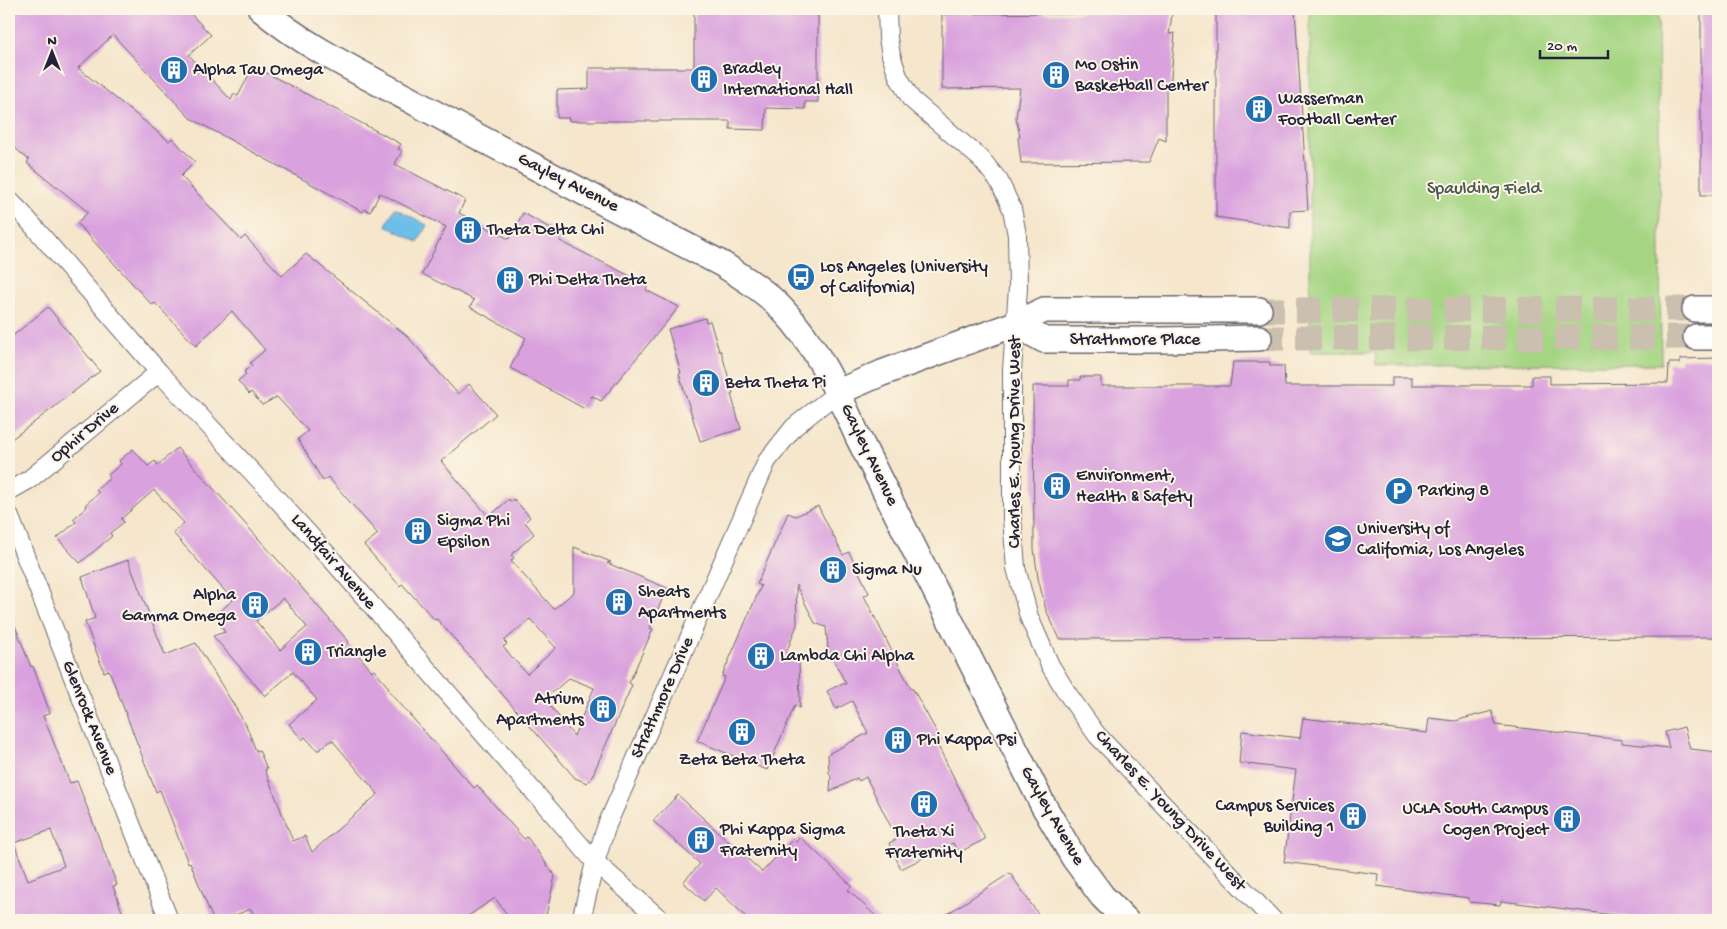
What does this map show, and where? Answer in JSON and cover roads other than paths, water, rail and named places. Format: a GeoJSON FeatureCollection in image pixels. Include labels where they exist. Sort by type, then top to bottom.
{"type":"FeatureCollection","features":[{"type":"Feature","properties":{"kind":"street","name":"Gayley Avenue"},"geometry":{"type":"LineString","coordinates":[[261,9],[284,28],[318,50],[478,137],[730,269],[780,306],[814,351],[838,392],[858,437],[1042,803],[1074,858],[1102,896],[1126,920]]}},
{"type":"Feature","properties":{"kind":"street","name":"Charles E. Young Drive West"},"geometry":{"type":"LineString","coordinates":[[887,9],[888,38],[891,55],[898,76],[911,99],[982,159],[999,181],[1012,209],[1017,235],[1018,288],[1012,370],[1012,518],[1016,568],[1029,617],[1050,665],[1097,735],[1273,920]]}},
{"type":"Feature","properties":{"kind":"street","name":"Landfair Avenue"},"geometry":{"type":"LineString","coordinates":[[9,200],[159,372],[334,562],[594,862],[661,920]]}},
{"type":"Feature","properties":{"kind":"street","name":"Strathmore Place"},"geometry":{"type":"LineString","coordinates":[[838,392],[882,373],[1015,324],[1044,310],[1259,310]]}},
{"type":"Feature","properties":{"kind":"street","name":"Strathmore Place"},"geometry":{"type":"LineString","coordinates":[[1015,324],[1044,340],[1259,338]]}},
{"type":"Feature","properties":{"kind":"street","name":"Ophir Drive"},"geometry":{"type":"LineString","coordinates":[[9,491],[30,479],[159,372]]}},
{"type":"Feature","properties":{"kind":"street","name":"Strathmore Drive"},"geometry":{"type":"LineString","coordinates":[[581,920],[594,862],[607,825],[768,461],[794,427],[838,392]]}},
{"type":"Feature","properties":{"kind":"street","name":"Glenrock Avenue"},"geometry":{"type":"LineString","coordinates":[[9,515],[170,920]]}},
{"type":"Feature","properties":{"kind":"water"},"geometry":{"type":"Polygon","coordinates":[[[395,208],[427,225],[418,242],[386,225],[395,208]]]}},
{"type":"Feature","properties":{"kind":"tunnel"},"geometry":{"type":"LineString","coordinates":[[1259,310],[1695,309]]}},
{"type":"Feature","properties":{"kind":"tunnel"},"geometry":{"type":"LineString","coordinates":[[1259,338],[1696,337]]}},
{"type":"Feature","properties":{"kind":"place","name":"Alpha Tau Omega"},"geometry":{"type":"Point","coordinates":[174,70]}},
{"type":"Feature","properties":{"kind":"place","name":"Mo Ostin Basketball Center"},"geometry":{"type":"Point","coordinates":[1056,75]}},
{"type":"Feature","properties":{"kind":"place","name":"Bradley International Hall"},"geometry":{"type":"Point","coordinates":[704,79]}},
{"type":"Feature","properties":{"kind":"place","name":"Wasserman Football Center"},"geometry":{"type":"Point","coordinates":[1259,109]}},
{"type":"Feature","properties":{"kind":"place","name":"Theta Delta Chi"},"geometry":{"type":"Point","coordinates":[468,230]}},
{"type":"Feature","properties":{"kind":"place","name":"Los Angeles (University of California)"},"geometry":{"type":"Point","coordinates":[801,277]}},
{"type":"Feature","properties":{"kind":"place","name":"Phi Delta Theta"},"geometry":{"type":"Point","coordinates":[510,280]}},
{"type":"Feature","properties":{"kind":"place","name":"Beta Theta Pi"},"geometry":{"type":"Point","coordinates":[706,383]}},
{"type":"Feature","properties":{"kind":"place","name":"Environment, Health & Safety"},"geometry":{"type":"Point","coordinates":[1057,486]}},
{"type":"Feature","properties":{"kind":"place","name":"Parking 8"},"geometry":{"type":"Point","coordinates":[1399,491]}},
{"type":"Feature","properties":{"kind":"place","name":"Sigma Phi Epsilon"},"geometry":{"type":"Point","coordinates":[418,531]}},
{"type":"Feature","properties":{"kind":"place","name":"University of California, Los Angeles"},"geometry":{"type":"Point","coordinates":[1338,539]}},
{"type":"Feature","properties":{"kind":"place","name":"Sigma Nu"},"geometry":{"type":"Point","coordinates":[833,570]}},
{"type":"Feature","properties":{"kind":"place","name":"Sheats Apartments"},"geometry":{"type":"Point","coordinates":[619,602]}},
{"type":"Feature","properties":{"kind":"place","name":"Alpha Gamma Omega"},"geometry":{"type":"Point","coordinates":[255,605]}},
{"type":"Feature","properties":{"kind":"place","name":"Triangle"},"geometry":{"type":"Point","coordinates":[308,652]}},
{"type":"Feature","properties":{"kind":"place","name":"Lambda Chi Alpha"},"geometry":{"type":"Point","coordinates":[761,656]}},
{"type":"Feature","properties":{"kind":"place","name":"Atrium Apartments"},"geometry":{"type":"Point","coordinates":[603,709]}},
{"type":"Feature","properties":{"kind":"place","name":"Zeta Beta Theta"},"geometry":{"type":"Point","coordinates":[742,732]}},
{"type":"Feature","properties":{"kind":"place","name":"Phi Kappa Psi"},"geometry":{"type":"Point","coordinates":[898,740]}},
{"type":"Feature","properties":{"kind":"place","name":"Theta Xi Fraternity"},"geometry":{"type":"Point","coordinates":[924,804]}},
{"type":"Feature","properties":{"kind":"place","name":"Campus Services Building 1"},"geometry":{"type":"Point","coordinates":[1353,816]}},
{"type":"Feature","properties":{"kind":"place","name":"UCLA South Campus Cogen Project"},"geometry":{"type":"Point","coordinates":[1567,819]}},
{"type":"Feature","properties":{"kind":"place","name":"Phi Kappa Sigma Fraternity"},"geometry":{"type":"Point","coordinates":[701,840]}},
{"type":"Feature","properties":{"kind":"park label","name":"Spaulding Field"},"geometry":{"type":"Point","coordinates":[1484,189]}}]}
